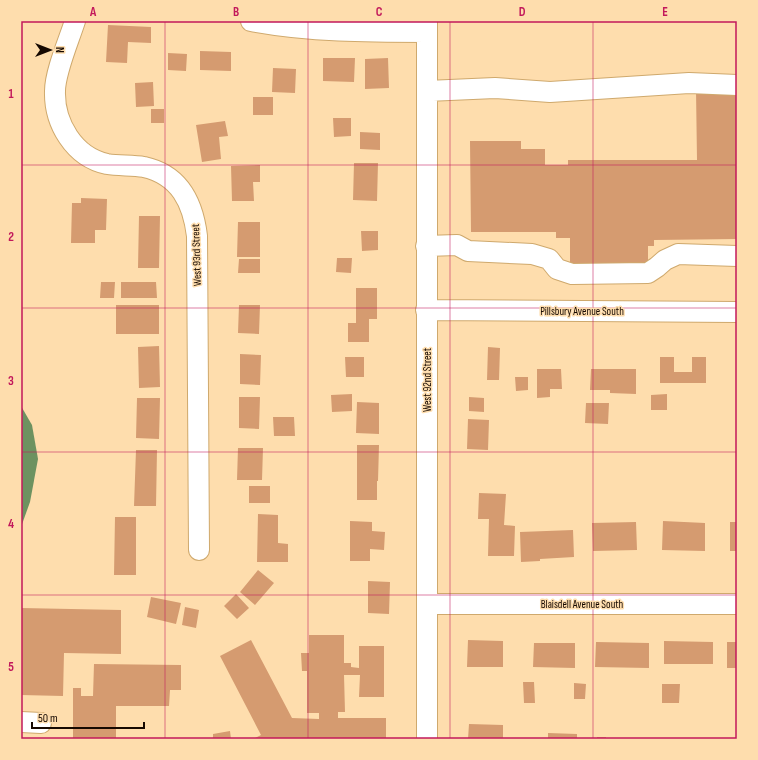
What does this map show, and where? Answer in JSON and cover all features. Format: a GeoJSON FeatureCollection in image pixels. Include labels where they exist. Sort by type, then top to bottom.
{"type":"FeatureCollection","features":[{"type":"Feature","properties":{"kind":"street","name":"West 93rd Street"},"geometry":{"type":"LineString","coordinates":[[75,21],[59,69],[54,90],[56,108],[62,127],[73,143],[88,156],[106,163],[144,168],[162,174],[177,185],[188,200],[195,218],[197,236],[199,550]]}},
{"type":"Feature","properties":{"kind":"street"},"geometry":{"type":"LineString","coordinates":[[251,21],[279,26],[352,32],[427,26]]}},
{"type":"Feature","properties":{"kind":"street","name":"West 92nd Street"},"geometry":{"type":"LineString","coordinates":[[427,26],[427,739]]}},
{"type":"Feature","properties":{"kind":"street"},"geometry":{"type":"LineString","coordinates":[[427,91],[495,88],[550,92],[689,84],[737,85]]}},
{"type":"Feature","properties":{"kind":"street"},"geometry":{"type":"LineString","coordinates":[[426,246],[457,245],[468,251],[532,254],[549,259],[557,269],[572,274],[648,273],[665,260],[678,254],[737,256]]}},
{"type":"Feature","properties":{"kind":"street","name":"Pillsbury Avenue South"},"geometry":{"type":"LineString","coordinates":[[426,310],[737,312]]}},
{"type":"Feature","properties":{"kind":"street","name":"Blaisdell Avenue South"},"geometry":{"type":"LineString","coordinates":[[427,604],[737,604]]}},
{"type":"Feature","properties":{"kind":"street"},"geometry":{"type":"LineString","coordinates":[[21,722],[41,723]]}},
{"type":"Feature","properties":{"kind":"shaded area"},"geometry":{"type":"Polygon","coordinates":[[[21,406],[32,425],[38,459],[30,502],[21,527],[21,406]]]}},
{"type":"Feature","properties":{"kind":"building"},"geometry":{"type":"Polygon","coordinates":[[[108,25],[151,27],[151,43],[128,42],[127,63],[106,62],[108,25]]]}},
{"type":"Feature","properties":{"kind":"building"},"geometry":{"type":"Polygon","coordinates":[[[200,51],[231,52],[231,71],[200,70],[200,51]]]}},
{"type":"Feature","properties":{"kind":"building"},"geometry":{"type":"Polygon","coordinates":[[[168,53],[187,54],[186,71],[168,70],[168,53]]]}},
{"type":"Feature","properties":{"kind":"building"},"geometry":{"type":"Polygon","coordinates":[[[323,58],[355,58],[354,82],[323,81],[323,58]]]}},
{"type":"Feature","properties":{"kind":"building"},"geometry":{"type":"Polygon","coordinates":[[[388,58],[389,88],[365,89],[365,59],[388,58]]]}},
{"type":"Feature","properties":{"kind":"building"},"geometry":{"type":"Polygon","coordinates":[[[273,68],[296,69],[295,93],[272,92],[273,68]]]}},
{"type":"Feature","properties":{"kind":"building"},"geometry":{"type":"Polygon","coordinates":[[[153,82],[154,106],[136,107],[135,83],[153,82]]]}},
{"type":"Feature","properties":{"kind":"building"},"geometry":{"type":"Polygon","coordinates":[[[696,90],[737,90],[737,239],[654,240],[654,246],[648,246],[648,264],[570,265],[570,238],[556,238],[556,232],[471,232],[470,141],[521,141],[521,149],[545,149],[545,165],[568,165],[568,160],[697,160],[696,90]]]}},
{"type":"Feature","properties":{"kind":"building"},"geometry":{"type":"Polygon","coordinates":[[[253,97],[273,97],[273,115],[253,115],[253,97]]]}},
{"type":"Feature","properties":{"kind":"building"},"geometry":{"type":"Polygon","coordinates":[[[151,109],[164,109],[164,123],[151,123],[151,109]]]}},
{"type":"Feature","properties":{"kind":"building"},"geometry":{"type":"Polygon","coordinates":[[[333,118],[351,118],[351,136],[334,137],[333,118]]]}},
{"type":"Feature","properties":{"kind":"building"},"geometry":{"type":"Polygon","coordinates":[[[225,121],[228,136],[219,137],[221,159],[202,162],[196,125],[225,121]]]}},
{"type":"Feature","properties":{"kind":"building"},"geometry":{"type":"Polygon","coordinates":[[[360,132],[380,133],[380,150],[360,149],[360,132]]]}},
{"type":"Feature","properties":{"kind":"building"},"geometry":{"type":"Polygon","coordinates":[[[354,163],[378,163],[377,201],[353,200],[354,163]]]}},
{"type":"Feature","properties":{"kind":"building"},"geometry":{"type":"Polygon","coordinates":[[[260,165],[260,182],[253,182],[254,201],[232,201],[231,166],[260,165]]]}},
{"type":"Feature","properties":{"kind":"building"},"geometry":{"type":"Polygon","coordinates":[[[81,198],[107,199],[106,230],[95,230],[95,243],[71,243],[72,203],[81,203],[81,198]]]}},
{"type":"Feature","properties":{"kind":"building"},"geometry":{"type":"Polygon","coordinates":[[[139,216],[160,216],[159,268],[138,268],[139,216]]]}},
{"type":"Feature","properties":{"kind":"building"},"geometry":{"type":"Polygon","coordinates":[[[238,222],[260,222],[260,257],[237,257],[238,222]]]}},
{"type":"Feature","properties":{"kind":"building"},"geometry":{"type":"Polygon","coordinates":[[[361,231],[378,231],[378,250],[362,251],[361,231]]]}},
{"type":"Feature","properties":{"kind":"building"},"geometry":{"type":"Polygon","coordinates":[[[337,258],[352,258],[351,273],[336,272],[337,258]]]}},
{"type":"Feature","properties":{"kind":"building"},"geometry":{"type":"Polygon","coordinates":[[[239,259],[260,259],[260,273],[238,273],[239,259]]]}},
{"type":"Feature","properties":{"kind":"building"},"geometry":{"type":"Polygon","coordinates":[[[101,282],[115,282],[114,298],[100,298],[101,282]]]}},
{"type":"Feature","properties":{"kind":"building"},"geometry":{"type":"Polygon","coordinates":[[[121,282],[156,282],[157,298],[121,298],[121,282]]]}},
{"type":"Feature","properties":{"kind":"building"},"geometry":{"type":"Polygon","coordinates":[[[356,288],[377,288],[377,319],[369,319],[369,342],[348,342],[348,323],[356,323],[356,288]]]}},
{"type":"Feature","properties":{"kind":"building"},"geometry":{"type":"Polygon","coordinates":[[[116,305],[159,305],[159,334],[116,334],[116,305]]]}},
{"type":"Feature","properties":{"kind":"building"},"geometry":{"type":"Polygon","coordinates":[[[239,305],[260,305],[259,334],[238,333],[239,305]]]}},
{"type":"Feature","properties":{"kind":"building"},"geometry":{"type":"Polygon","coordinates":[[[159,346],[160,387],[139,388],[138,347],[159,346]]]}},
{"type":"Feature","properties":{"kind":"building"},"geometry":{"type":"Polygon","coordinates":[[[488,347],[500,348],[499,380],[487,380],[488,347]]]}},
{"type":"Feature","properties":{"kind":"building"},"geometry":{"type":"Polygon","coordinates":[[[240,354],[261,355],[260,385],[240,384],[240,354]]]}},
{"type":"Feature","properties":{"kind":"building"},"geometry":{"type":"Polygon","coordinates":[[[345,357],[364,357],[364,377],[346,377],[345,357]]]}},
{"type":"Feature","properties":{"kind":"building"},"geometry":{"type":"Polygon","coordinates":[[[660,357],[674,357],[674,372],[692,372],[692,357],[706,357],[706,383],[660,383],[660,357]]]}},
{"type":"Feature","properties":{"kind":"building"},"geometry":{"type":"Polygon","coordinates":[[[537,369],[561,369],[562,389],[550,389],[550,397],[537,398],[537,369]]]}},
{"type":"Feature","properties":{"kind":"building"},"geometry":{"type":"Polygon","coordinates":[[[591,369],[636,369],[636,394],[610,393],[610,390],[590,390],[591,369]]]}},
{"type":"Feature","properties":{"kind":"building"},"geometry":{"type":"Polygon","coordinates":[[[515,377],[528,377],[528,390],[516,391],[515,377]]]}},
{"type":"Feature","properties":{"kind":"building"},"geometry":{"type":"Polygon","coordinates":[[[352,394],[352,411],[332,412],[331,395],[352,394]]]}},
{"type":"Feature","properties":{"kind":"building"},"geometry":{"type":"Polygon","coordinates":[[[667,394],[667,410],[651,410],[651,395],[667,394]]]}},
{"type":"Feature","properties":{"kind":"building"},"geometry":{"type":"Polygon","coordinates":[[[239,397],[260,397],[259,429],[239,428],[239,397]]]}},
{"type":"Feature","properties":{"kind":"building"},"geometry":{"type":"Polygon","coordinates":[[[469,397],[484,398],[484,412],[469,411],[469,397]]]}},
{"type":"Feature","properties":{"kind":"building"},"geometry":{"type":"Polygon","coordinates":[[[137,398],[160,398],[159,439],[136,438],[137,398]]]}},
{"type":"Feature","properties":{"kind":"building"},"geometry":{"type":"Polygon","coordinates":[[[357,402],[379,403],[379,434],[356,433],[357,402]]]}},
{"type":"Feature","properties":{"kind":"building"},"geometry":{"type":"Polygon","coordinates":[[[586,403],[609,403],[608,424],[585,423],[586,403]]]}},
{"type":"Feature","properties":{"kind":"building"},"geometry":{"type":"Polygon","coordinates":[[[273,417],[294,417],[295,436],[274,436],[273,417]]]}},
{"type":"Feature","properties":{"kind":"building"},"geometry":{"type":"Polygon","coordinates":[[[468,419],[489,420],[488,450],[467,449],[468,419]]]}},
{"type":"Feature","properties":{"kind":"building"},"geometry":{"type":"Polygon","coordinates":[[[357,445],[379,445],[377,500],[357,500],[357,445]]]}},
{"type":"Feature","properties":{"kind":"building"},"geometry":{"type":"Polygon","coordinates":[[[238,448],[263,448],[262,480],[237,480],[238,448]]]}},
{"type":"Feature","properties":{"kind":"building"},"geometry":{"type":"Polygon","coordinates":[[[136,450],[157,450],[156,506],[134,506],[136,450]]]}},
{"type":"Feature","properties":{"kind":"building"},"geometry":{"type":"Polygon","coordinates":[[[249,486],[270,486],[270,503],[249,503],[249,486]]]}},
{"type":"Feature","properties":{"kind":"building"},"geometry":{"type":"Polygon","coordinates":[[[479,493],[506,494],[504,525],[515,526],[514,556],[488,556],[489,519],[478,519],[479,493]]]}},
{"type":"Feature","properties":{"kind":"building"},"geometry":{"type":"Polygon","coordinates":[[[258,514],[278,515],[278,543],[288,544],[288,562],[257,562],[258,514]]]}},
{"type":"Feature","properties":{"kind":"building"},"geometry":{"type":"Polygon","coordinates":[[[115,517],[136,517],[136,575],[114,575],[115,517]]]}},
{"type":"Feature","properties":{"kind":"building"},"geometry":{"type":"Polygon","coordinates":[[[350,521],[372,522],[372,531],[385,532],[384,550],[370,549],[370,561],[350,561],[350,521]]]}},
{"type":"Feature","properties":{"kind":"building"},"geometry":{"type":"Polygon","coordinates":[[[663,521],[705,523],[705,551],[662,550],[663,521]]]}},
{"type":"Feature","properties":{"kind":"building"},"geometry":{"type":"Polygon","coordinates":[[[636,522],[637,550],[593,551],[592,523],[636,522]]]}},
{"type":"Feature","properties":{"kind":"building"},"geometry":{"type":"Polygon","coordinates":[[[730,522],[737,522],[737,551],[730,551],[730,522]]]}},
{"type":"Feature","properties":{"kind":"building"},"geometry":{"type":"Polygon","coordinates":[[[573,530],[574,557],[540,559],[540,561],[521,562],[520,532],[573,530]]]}},
{"type":"Feature","properties":{"kind":"building"},"geometry":{"type":"Polygon","coordinates":[[[258,570],[274,583],[255,605],[240,592],[258,570]]]}},
{"type":"Feature","properties":{"kind":"building"},"geometry":{"type":"Polygon","coordinates":[[[368,581],[390,582],[389,614],[368,613],[368,581]]]}},
{"type":"Feature","properties":{"kind":"building"},"geometry":{"type":"Polygon","coordinates":[[[236,594],[249,608],[237,619],[224,606],[236,594]]]}},
{"type":"Feature","properties":{"kind":"building"},"geometry":{"type":"Polygon","coordinates":[[[151,597],[181,603],[176,624],[147,617],[151,597]]]}},
{"type":"Feature","properties":{"kind":"building"},"geometry":{"type":"Polygon","coordinates":[[[185,607],[199,610],[196,628],[182,625],[185,607]]]}},
{"type":"Feature","properties":{"kind":"building"},"geometry":{"type":"Polygon","coordinates":[[[21,608],[121,610],[121,654],[64,653],[63,696],[21,695],[21,608]]]}},
{"type":"Feature","properties":{"kind":"building"},"geometry":{"type":"Polygon","coordinates":[[[309,635],[344,635],[344,663],[351,663],[351,667],[359,668],[359,646],[384,646],[384,697],[359,697],[360,675],[344,675],[345,712],[338,712],[338,718],[386,718],[386,739],[253,739],[261,735],[220,656],[251,640],[292,718],[319,719],[319,713],[307,713],[307,671],[302,671],[301,653],[309,653],[309,635]]]}},
{"type":"Feature","properties":{"kind":"building"},"geometry":{"type":"Polygon","coordinates":[[[468,640],[503,641],[503,667],[467,667],[468,640]]]}},
{"type":"Feature","properties":{"kind":"building"},"geometry":{"type":"Polygon","coordinates":[[[664,641],[713,642],[713,664],[664,664],[664,641]]]}},
{"type":"Feature","properties":{"kind":"building"},"geometry":{"type":"Polygon","coordinates":[[[596,642],[649,643],[649,668],[595,667],[596,642]]]}},
{"type":"Feature","properties":{"kind":"building"},"geometry":{"type":"Polygon","coordinates":[[[727,642],[737,642],[737,668],[727,668],[727,642]]]}},
{"type":"Feature","properties":{"kind":"building"},"geometry":{"type":"Polygon","coordinates":[[[534,643],[575,643],[575,668],[533,667],[534,643]]]}},
{"type":"Feature","properties":{"kind":"building"},"geometry":{"type":"Polygon","coordinates":[[[94,664],[181,665],[181,690],[170,690],[169,706],[116,706],[116,739],[73,739],[73,688],[81,688],[81,696],[93,696],[94,664]]]}},
{"type":"Feature","properties":{"kind":"building"},"geometry":{"type":"Polygon","coordinates":[[[523,682],[534,682],[535,703],[524,703],[523,682]]]}},
{"type":"Feature","properties":{"kind":"building"},"geometry":{"type":"Polygon","coordinates":[[[574,683],[586,684],[585,699],[574,699],[574,683]]]}},
{"type":"Feature","properties":{"kind":"building"},"geometry":{"type":"Polygon","coordinates":[[[662,684],[680,684],[679,703],[662,703],[662,684]]]}},
{"type":"Feature","properties":{"kind":"building"},"geometry":{"type":"Polygon","coordinates":[[[469,724],[503,725],[503,739],[468,739],[469,724]]]}},
{"type":"Feature","properties":{"kind":"building"},"geometry":{"type":"Polygon","coordinates":[[[230,731],[231,739],[213,739],[213,734],[230,731]]]}},
{"type":"Feature","properties":{"kind":"building"},"geometry":{"type":"Polygon","coordinates":[[[548,733],[577,734],[577,739],[548,739],[548,733]]]}},
{"type":"Feature","properties":{"kind":"building"},"geometry":{"type":"Polygon","coordinates":[[[597,737],[606,737],[606,739],[597,739],[597,737]]]}}]}
